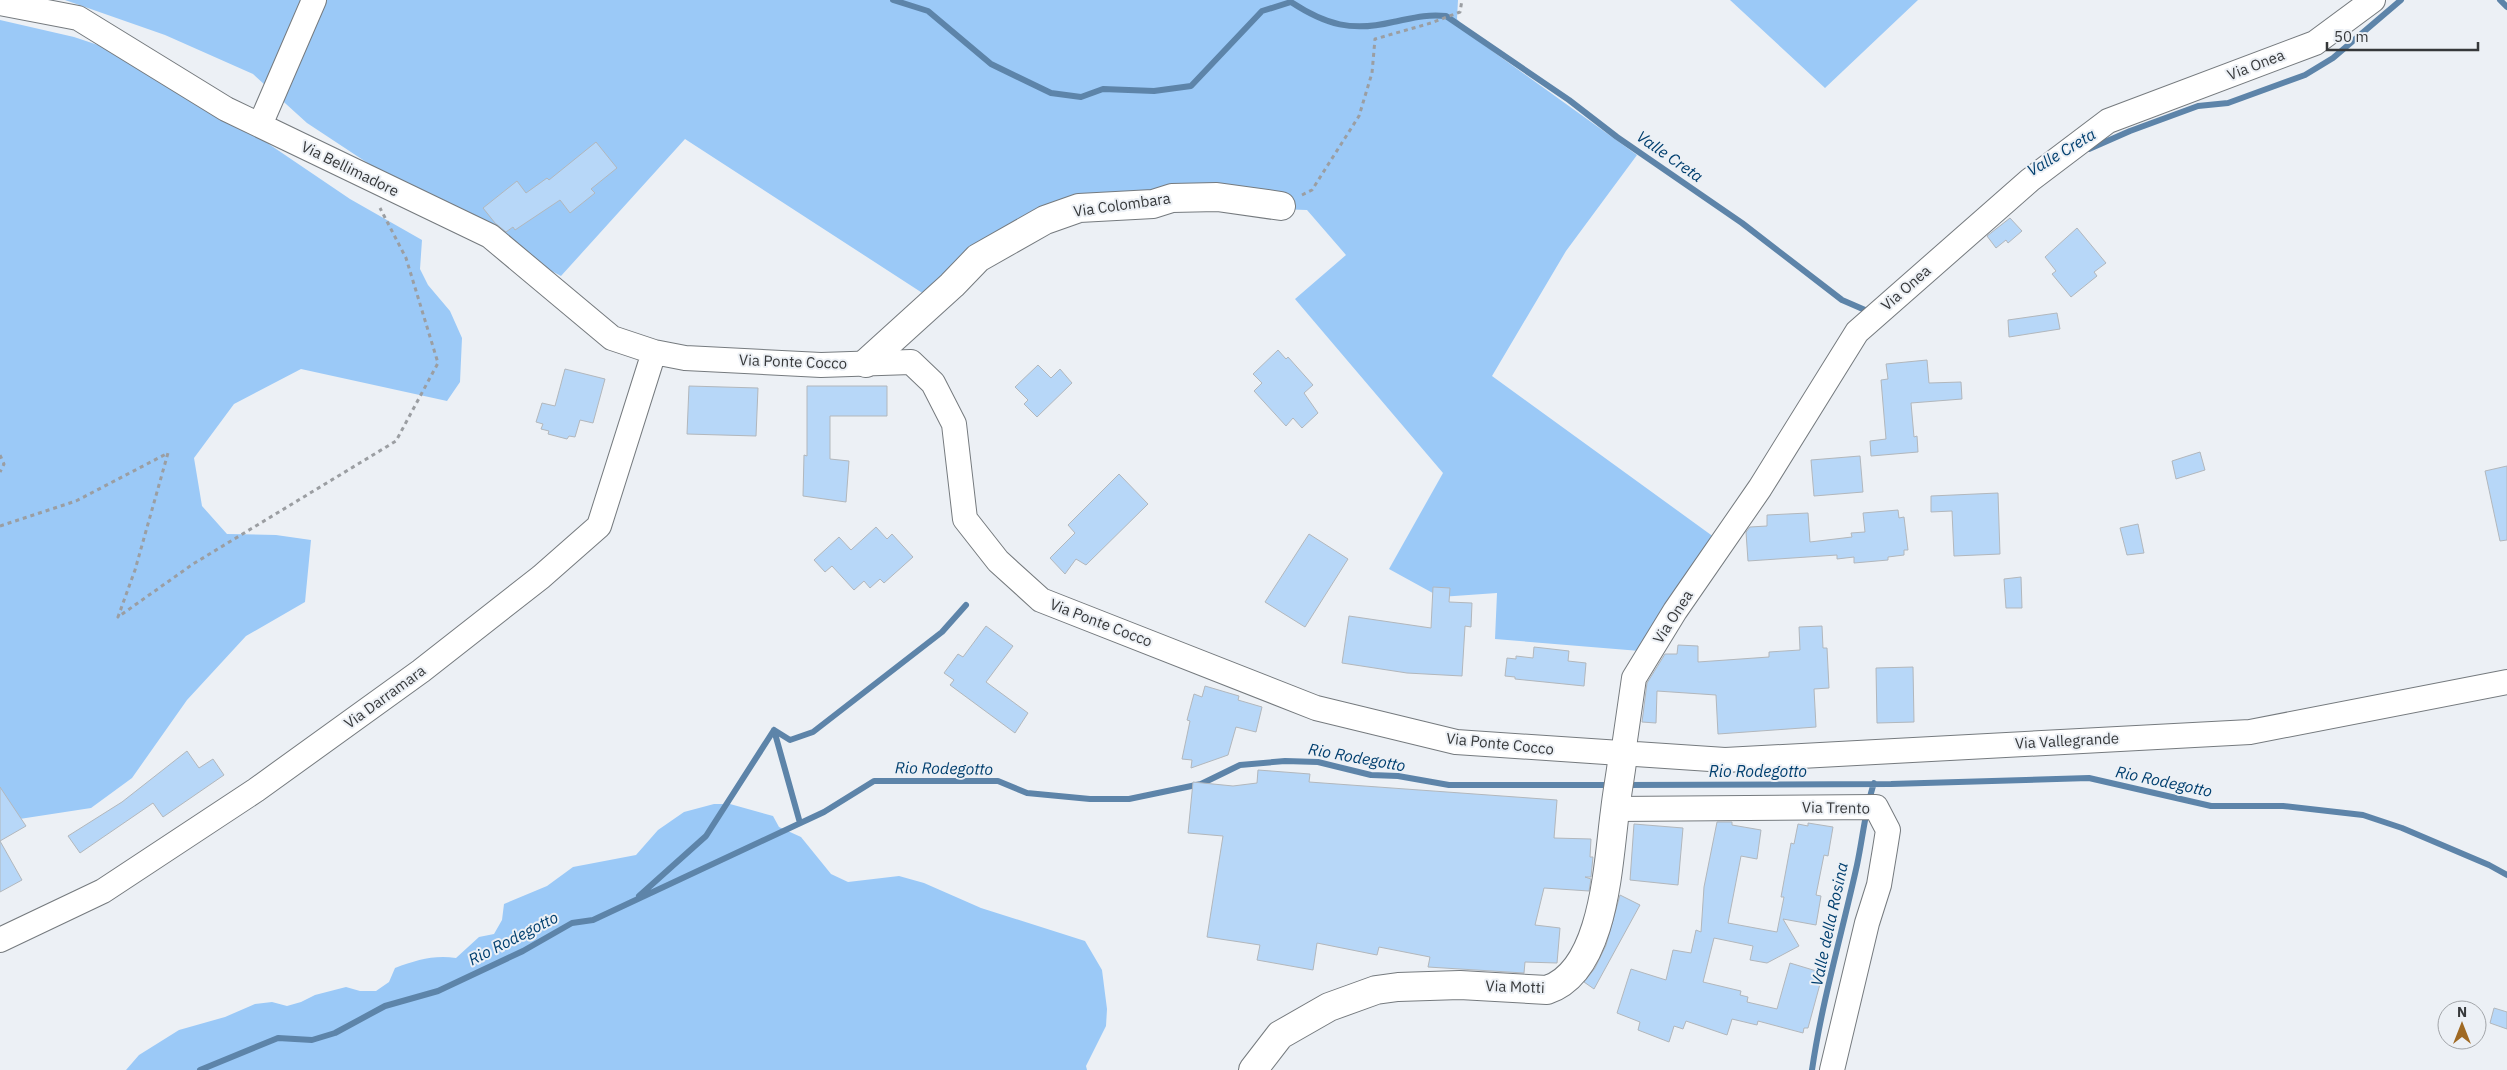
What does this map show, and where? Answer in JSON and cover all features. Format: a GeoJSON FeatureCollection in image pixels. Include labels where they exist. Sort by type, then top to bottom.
{"type":"FeatureCollection","features":[{"type":"Feature","properties":{"kind":"street"},"geometry":{"type":"LineString","coordinates":[[260,126],[314,0]]}},
{"type":"Feature","properties":{"kind":"street","name":"Via Onea"},"geometry":{"type":"LineString","coordinates":[[1622,763],[1634,678],[1676,611],[1760,488],[1857,332],[2030,180],[2108,121],[2315,43],[2372,0]]}},
{"type":"Feature","properties":{"kind":"street","name":"Via Bellimadore"},"geometry":{"type":"LineString","coordinates":[[0,3],[78,18],[226,109],[490,236],[612,338],[654,352],[685,358]]}},
{"type":"Feature","properties":{"kind":"street","name":"Via Colombara"},"geometry":{"type":"LineString","coordinates":[[866,364],[952,285],[978,258],[1045,220],[1079,208],[1152,204],[1172,198],[1217,197],[1282,206]]}},
{"type":"Feature","properties":{"kind":"street","name":"Via Darramara"},"geometry":{"type":"LineString","coordinates":[[0,940],[103,891],[256,790],[429,665],[541,577],[599,526],[654,352]]}},
{"type":"Feature","properties":{"kind":"street","name":"Via Ponte Cocco"},"geometry":{"type":"LineString","coordinates":[[685,358],[821,365],[911,362],[933,383],[954,424],[966,518],[998,561],[1041,600],[1316,708],[1456,742],[1622,763]]}},
{"type":"Feature","properties":{"kind":"street","name":"Via Vallegrande"},"geometry":{"type":"LineString","coordinates":[[1622,763],[1725,760],[2250,732],[2507,682]]}},
{"type":"Feature","properties":{"kind":"street","name":"Via Motti"},"geometry":{"type":"LineString","coordinates":[[1253,1070],[1280,1035],[1329,1007],[1376,990],[1398,987],[1460,985],[1547,990],[1560,986],[1571,977],[1583,955],[1602,908],[1609,871],[1622,763]]}},
{"type":"Feature","properties":{"kind":"street","name":"Via Trento"},"geometry":{"type":"LineString","coordinates":[[1616,804],[1867,807],[1888,830],[1879,885],[1867,923],[1832,1070]]}},
{"type":"Feature","properties":{"kind":"path"},"geometry":{"type":"LineString","coordinates":[[1282,206],[1312,190],[1360,116],[1372,73],[1375,39],[1431,23],[1460,12],[1462,0]]}},
{"type":"Feature","properties":{"kind":"path"},"geometry":{"type":"LineString","coordinates":[[0,526],[76,501],[168,453],[136,570],[118,617],[193,564],[396,441],[438,363],[406,258],[362,175]]}},
{"type":"Feature","properties":{"kind":"path"},"geometry":{"type":"LineString","coordinates":[[0,455],[4,464],[0,472]]}},
{"type":"Feature","properties":{"kind":"shaded area"},"geometry":{"type":"Polygon","coordinates":[[[65,0],[1458,0],[1457,19],[1470,35],[1637,155],[1566,251],[1492,376],[1718,540],[1640,651],[1495,639],[1497,593],[1440,597],[1389,569],[1443,473],[1295,299],[1346,255],[1307,210],[1151,205],[1026,234],[927,296],[685,139],[561,276],[488,237],[410,191],[307,123],[253,74],[165,35],[65,0]]]}},
{"type":"Feature","properties":{"kind":"shaded area"},"geometry":{"type":"Polygon","coordinates":[[[1730,0],[1918,0],[1825,88],[1730,0]]]}},
{"type":"Feature","properties":{"kind":"shaded area"},"geometry":{"type":"Polygon","coordinates":[[[0,20],[74,37],[107,48],[174,80],[350,199],[422,240],[420,269],[428,285],[450,311],[462,338],[460,382],[447,401],[301,369],[234,404],[194,458],[202,506],[227,534],[276,535],[311,540],[305,602],[246,636],[187,700],[132,778],[91,808],[0,822],[0,20]]]}},
{"type":"Feature","properties":{"kind":"shaded area"},"geometry":{"type":"Polygon","coordinates":[[[714,804],[730,804],[773,816],[779,827],[801,837],[831,874],[848,882],[899,876],[924,883],[981,908],[1085,941],[1102,970],[1107,1009],[1106,1026],[1086,1066],[1087,1070],[126,1070],[139,1055],[179,1030],[225,1017],[255,1004],[272,1002],[287,1006],[315,995],[346,987],[360,991],[376,991],[389,982],[395,968],[425,959],[440,957],[456,958],[479,937],[494,934],[502,920],[504,904],[547,886],[573,867],[636,855],[658,830],[684,812],[714,804]]]}},
{"type":"Feature","properties":{"kind":"building"},"geometry":{"type":"Polygon","coordinates":[[[596,142],[617,168],[591,189],[595,193],[570,213],[560,200],[515,230],[513,227],[506,232],[495,223],[483,208],[517,181],[526,193],[547,178],[549,180],[596,142]]]}},
{"type":"Feature","properties":{"kind":"building"},"geometry":{"type":"Polygon","coordinates":[[[2010,218],[2022,231],[2008,243],[2006,240],[1996,248],[1987,236],[2010,218]]]}},
{"type":"Feature","properties":{"kind":"building"},"geometry":{"type":"Polygon","coordinates":[[[2077,228],[2106,263],[2094,272],[2097,276],[2071,297],[2052,274],[2056,271],[2045,257],[2077,228]]]}},
{"type":"Feature","properties":{"kind":"building"},"geometry":{"type":"Polygon","coordinates":[[[2057,313],[2060,329],[2009,337],[2008,320],[2057,313]]]}},
{"type":"Feature","properties":{"kind":"building"},"geometry":{"type":"Polygon","coordinates":[[[1278,350],[1286,359],[1288,357],[1313,385],[1304,393],[1318,413],[1302,428],[1293,418],[1286,426],[1254,391],[1262,383],[1253,374],[1278,350]]]}},
{"type":"Feature","properties":{"kind":"building"},"geometry":{"type":"Polygon","coordinates":[[[1927,360],[1929,383],[1961,382],[1962,399],[1911,403],[1914,437],[1917,436],[1918,452],[1871,456],[1870,441],[1886,439],[1881,380],[1888,379],[1886,364],[1927,360]]]}},
{"type":"Feature","properties":{"kind":"building"},"geometry":{"type":"Polygon","coordinates":[[[1038,365],[1051,378],[1060,369],[1072,383],[1037,417],[1024,404],[1028,400],[1015,387],[1038,365]]]}},
{"type":"Feature","properties":{"kind":"building"},"geometry":{"type":"Polygon","coordinates":[[[565,369],[605,379],[593,423],[580,420],[575,437],[569,436],[567,439],[548,434],[549,431],[541,429],[543,424],[536,422],[542,403],[555,406],[565,369]]]}},
{"type":"Feature","properties":{"kind":"building"},"geometry":{"type":"Polygon","coordinates":[[[689,386],[758,388],[756,436],[687,434],[689,386]]]}},
{"type":"Feature","properties":{"kind":"building"},"geometry":{"type":"Polygon","coordinates":[[[807,386],[887,386],[887,416],[830,416],[830,459],[849,461],[846,502],[803,496],[804,455],[807,456],[807,386]]]}},
{"type":"Feature","properties":{"kind":"building"},"geometry":{"type":"Polygon","coordinates":[[[2200,452],[2205,470],[2176,479],[2172,461],[2200,452]]]}},
{"type":"Feature","properties":{"kind":"building"},"geometry":{"type":"Polygon","coordinates":[[[1860,456],[1863,492],[1814,496],[1811,460],[1860,456]]]}},
{"type":"Feature","properties":{"kind":"building"},"geometry":{"type":"Polygon","coordinates":[[[2507,466],[2507,540],[2500,541],[2485,471],[2507,466]]]}},
{"type":"Feature","properties":{"kind":"building"},"geometry":{"type":"Polygon","coordinates":[[[1119,474],[1148,504],[1086,565],[1076,559],[1065,574],[1050,558],[1075,533],[1068,525],[1119,474]]]}},
{"type":"Feature","properties":{"kind":"building"},"geometry":{"type":"Polygon","coordinates":[[[1998,493],[2000,554],[1954,556],[1952,511],[1931,512],[1931,496],[1998,493]]]}},
{"type":"Feature","properties":{"kind":"building"},"geometry":{"type":"Polygon","coordinates":[[[1898,510],[1899,518],[1904,517],[1908,550],[1904,550],[1904,555],[1888,557],[1888,560],[1854,563],[1854,557],[1837,559],[1837,555],[1748,561],[1746,532],[1750,527],[1767,526],[1767,515],[1808,513],[1810,542],[1852,537],[1851,533],[1865,532],[1863,513],[1898,510]]]}},
{"type":"Feature","properties":{"kind":"building"},"geometry":{"type":"Polygon","coordinates":[[[2138,524],[2144,553],[2127,555],[2120,528],[2138,524]]]}},
{"type":"Feature","properties":{"kind":"building"},"geometry":{"type":"Polygon","coordinates":[[[876,527],[887,539],[892,534],[913,557],[884,583],[880,579],[870,588],[864,581],[854,590],[832,566],[825,572],[814,560],[839,537],[851,550],[876,527]]]}},
{"type":"Feature","properties":{"kind":"building"},"geometry":{"type":"Polygon","coordinates":[[[1309,534],[1348,559],[1305,627],[1265,602],[1309,534]]]}},
{"type":"Feature","properties":{"kind":"building"},"geometry":{"type":"Polygon","coordinates":[[[2021,577],[2022,608],[2006,608],[2004,579],[2021,577]]]}},
{"type":"Feature","properties":{"kind":"building"},"geometry":{"type":"Polygon","coordinates":[[[1433,587],[1450,588],[1449,602],[1472,603],[1471,627],[1465,626],[1462,676],[1407,673],[1342,663],[1349,616],[1431,628],[1433,587]]]}},
{"type":"Feature","properties":{"kind":"building"},"geometry":{"type":"Polygon","coordinates":[[[986,626],[1013,646],[986,682],[1028,713],[1015,733],[950,685],[954,680],[944,673],[958,654],[963,657],[986,626]]]}},
{"type":"Feature","properties":{"kind":"building"},"geometry":{"type":"Polygon","coordinates":[[[1822,626],[1823,648],[1827,648],[1829,688],[1814,689],[1816,727],[1718,734],[1716,695],[1657,691],[1656,723],[1642,722],[1647,683],[1665,654],[1677,654],[1678,645],[1698,646],[1698,662],[1769,657],[1769,652],[1800,650],[1799,627],[1822,626]]]}},
{"type":"Feature","properties":{"kind":"building"},"geometry":{"type":"Polygon","coordinates":[[[1534,647],[1569,651],[1568,661],[1586,663],[1584,686],[1515,679],[1515,677],[1505,676],[1507,658],[1516,659],[1516,656],[1533,658],[1534,647]]]}},
{"type":"Feature","properties":{"kind":"building"},"geometry":{"type":"Polygon","coordinates":[[[1913,667],[1914,722],[1877,723],[1876,668],[1913,667]]]}},
{"type":"Feature","properties":{"kind":"building"},"geometry":{"type":"Polygon","coordinates":[[[1205,686],[1239,696],[1238,700],[1262,707],[1256,732],[1236,727],[1228,755],[1191,768],[1192,760],[1182,759],[1190,721],[1187,720],[1194,694],[1202,697],[1205,686]]]}},
{"type":"Feature","properties":{"kind":"building"},"geometry":{"type":"Polygon","coordinates":[[[187,751],[199,768],[213,759],[224,775],[163,817],[153,803],[80,853],[68,836],[122,802],[187,751]]]}},
{"type":"Feature","properties":{"kind":"building"},"geometry":{"type":"Polygon","coordinates":[[[1258,770],[1310,774],[1309,782],[1557,800],[1554,838],[1591,839],[1590,857],[1593,857],[1591,877],[1585,877],[1591,879],[1589,891],[1544,888],[1535,925],[1560,928],[1557,963],[1525,962],[1524,973],[1428,967],[1430,957],[1379,947],[1377,955],[1317,943],[1313,970],[1257,960],[1260,945],[1207,937],[1223,836],[1188,833],[1193,782],[1233,786],[1257,783],[1258,770]]]}},
{"type":"Feature","properties":{"kind":"building"},"geometry":{"type":"Polygon","coordinates":[[[0,787],[26,826],[0,841],[0,787]]]}},
{"type":"Feature","properties":{"kind":"building"},"geometry":{"type":"Polygon","coordinates":[[[1717,822],[1732,822],[1732,825],[1761,830],[1757,859],[1741,856],[1728,923],[1777,932],[1791,843],[1794,844],[1798,824],[1808,826],[1808,823],[1833,827],[1828,856],[1824,855],[1816,895],[1821,896],[1816,925],[1783,919],[1799,946],[1767,963],[1750,960],[1753,946],[1714,938],[1703,982],[1741,991],[1740,995],[1748,997],[1747,1002],[1777,1009],[1790,963],[1823,973],[1808,1028],[1804,1028],[1803,1033],[1758,1021],[1757,1025],[1732,1019],[1727,1035],[1686,1021],[1683,1029],[1674,1026],[1669,1042],[1638,1030],[1640,1022],[1617,1013],[1631,969],[1666,980],[1673,950],[1691,953],[1696,930],[1701,932],[1704,887],[1717,822]]]}},
{"type":"Feature","properties":{"kind":"building"},"geometry":{"type":"Polygon","coordinates":[[[1634,824],[1683,828],[1678,885],[1630,880],[1634,824]]]}},
{"type":"Feature","properties":{"kind":"building"},"geometry":{"type":"Polygon","coordinates":[[[0,841],[22,880],[0,892],[0,841]]]}},
{"type":"Feature","properties":{"kind":"building"},"geometry":{"type":"Polygon","coordinates":[[[1620,895],[1640,905],[1594,989],[1584,982],[1595,968],[1606,945],[1620,895]]]}},
{"type":"Feature","properties":{"kind":"building"},"geometry":{"type":"Polygon","coordinates":[[[2494,1008],[2507,1012],[2507,1029],[2490,1023],[2494,1008]]]}},
{"type":"Feature","properties":{"kind":"waterway","name":"Valle Creta"},"geometry":{"type":"LineString","coordinates":[[893,0],[928,11],[991,64],[1051,93],[1081,97],[1103,89],[1154,91],[1191,86],[1262,11],[1291,2],[1328,21],[1352,26],[1378,25],[1426,16],[1446,16],[1569,100],[1617,137],[1742,223],[1842,300],[1872,313]]}},
{"type":"Feature","properties":{"kind":"waterway","name":"Valle Creta"},"geometry":{"type":"LineString","coordinates":[[2089,149],[2130,131],[2198,106],[2228,103],[2305,75],[2333,58],[2401,0]]}},
{"type":"Feature","properties":{"kind":"waterway","name":"Valle Creta"},"geometry":{"type":"LineString","coordinates":[[2500,0],[2507,7]]}},
{"type":"Feature","properties":{"kind":"waterway"},"geometry":{"type":"LineString","coordinates":[[774,730],[790,740],[813,732],[942,632],[966,605]]}},
{"type":"Feature","properties":{"kind":"waterway"},"geometry":{"type":"LineString","coordinates":[[774,730],[800,823]]}},
{"type":"Feature","properties":{"kind":"waterway"},"geometry":{"type":"LineString","coordinates":[[639,896],[706,836],[774,730]]}},
{"type":"Feature","properties":{"kind":"waterway","name":"Rio Rodegotto"},"geometry":{"type":"LineString","coordinates":[[200,1070],[278,1038],[312,1040],[335,1033],[385,1006],[438,991],[523,951],[572,923],[593,920],[824,812],[874,781],[998,781],[1027,793],[1090,799],[1129,799],[1201,784],[1240,765],[1285,761],[1318,762],[1371,775],[1398,776],[1449,785],[1612,785]]}},
{"type":"Feature","properties":{"kind":"waterway","name":"Rio Rodegotto"},"geometry":{"type":"LineString","coordinates":[[1624,785],[1891,784],[2089,778],[2211,806],[2283,806],[2363,815],[2402,828],[2489,865],[2507,875]]}},
{"type":"Feature","properties":{"kind":"waterway","name":"Valle della Rosina"},"geometry":{"type":"LineString","coordinates":[[1812,1070],[1827,993],[1874,783]]}}]}
